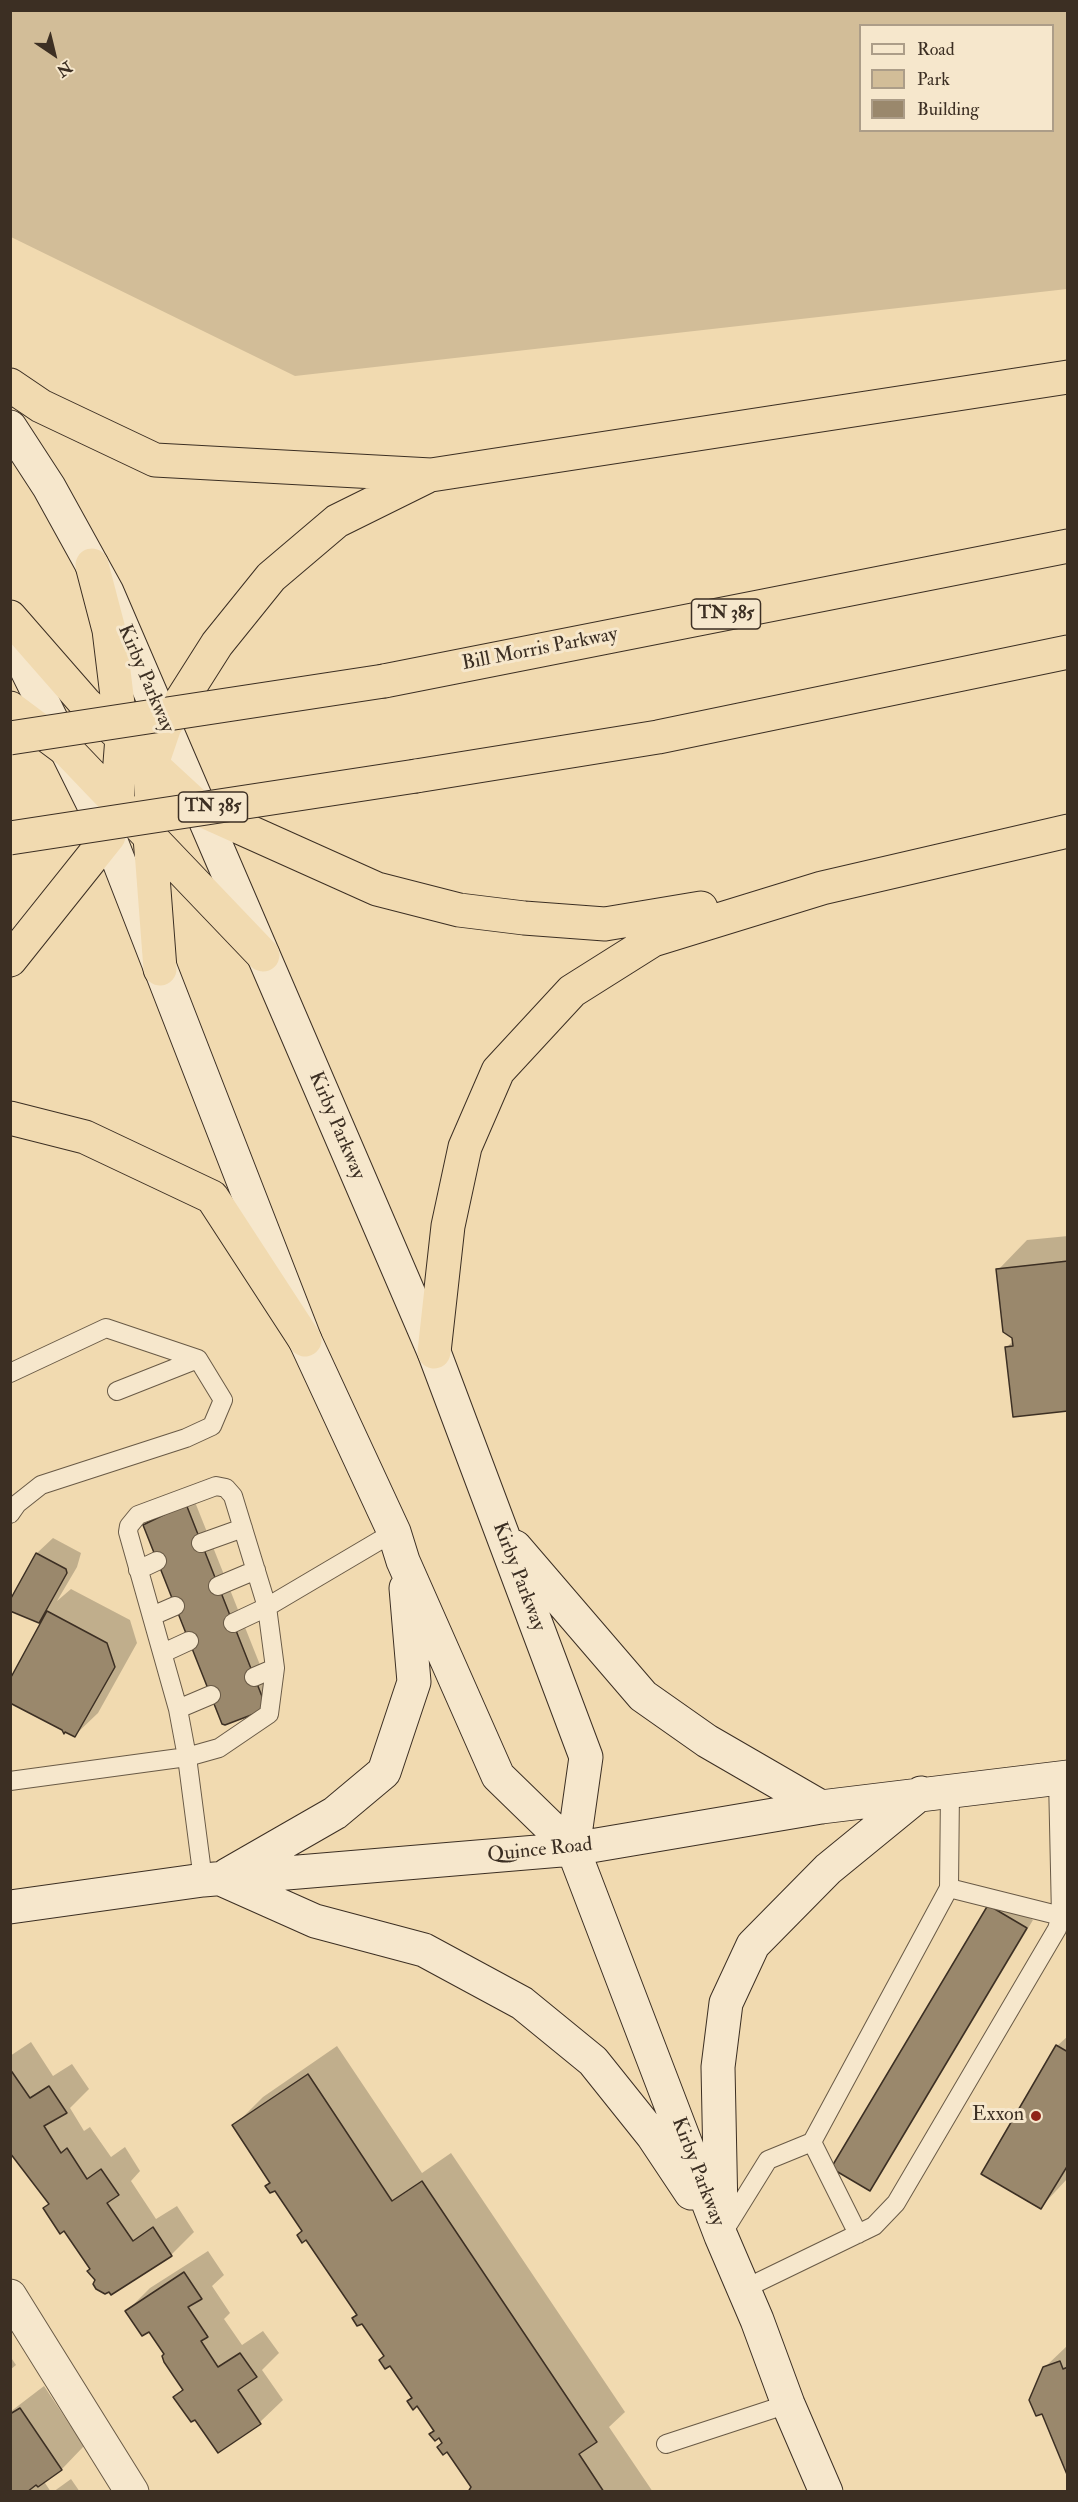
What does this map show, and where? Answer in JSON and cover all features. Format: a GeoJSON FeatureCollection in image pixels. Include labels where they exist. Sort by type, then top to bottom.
{"type":"FeatureCollection","features":[{"type":"Feature","properties":{"kind":"highway"},"geometry":{"type":"LineString","coordinates":[[10,385],[40,406],[155,460],[431,475],[1068,377]]}},
{"type":"Feature","properties":{"kind":"highway"},"geometry":{"type":"LineString","coordinates":[[160,969],[150,837],[152,764],[165,726],[217,644],[272,578],[337,521],[431,475]]}},
{"type":"Feature","properties":{"kind":"highway","name":"Bill Morris Parkway"},"geometry":{"type":"LineString","coordinates":[[10,738],[384,681],[1068,546]]}},
{"type":"Feature","properties":{"kind":"highway"},"geometry":{"type":"LineString","coordinates":[[10,960],[109,836],[117,802],[122,737],[109,630],[92,565]]}},
{"type":"Feature","properties":{"kind":"highway"},"geometry":{"type":"LineString","coordinates":[[10,617],[86,704],[201,810],[377,889],[459,910],[605,924],[822,888],[1068,831]]}},
{"type":"Feature","properties":{"kind":"highway","name":"TN 385"},"geometry":{"type":"LineString","coordinates":[[10,838],[658,737],[1068,652]]}},
{"type":"Feature","properties":{"kind":"highway"},"geometry":{"type":"LineString","coordinates":[[10,708],[69,752],[263,955]]}},
{"type":"Feature","properties":{"kind":"highway"},"geometry":{"type":"LineString","coordinates":[[434,1352],[448,1226],[465,1148],[498,1071],[572,991],[653,940],[822,888]]}},
{"type":"Feature","properties":{"kind":"highway"},"geometry":{"type":"LineString","coordinates":[[10,1118],[85,1137],[213,1197],[305,1340]]}},
{"type":"Feature","properties":{"kind":"main road","name":"Kirby Parkway"},"geometry":{"type":"LineString","coordinates":[[10,427],[49,487],[107,592],[434,1352],[586,1757],[573,1849]]}},
{"type":"Feature","properties":{"kind":"main road","name":"Kirby Parkway"},"geometry":{"type":"LineString","coordinates":[[10,636],[109,836],[305,1340],[399,1546],[498,1776],[573,1849],[721,2236],[826,2492]]}},
{"type":"Feature","properties":{"kind":"main road"},"geometry":{"type":"LineString","coordinates":[[499,1528],[643,1696],[707,1741],[821,1807]]}},
{"type":"Feature","properties":{"kind":"main road"},"geometry":{"type":"LineString","coordinates":[[212,1879],[334,1813],[384,1772],[414,1682],[399,1546]]}},
{"type":"Feature","properties":{"kind":"main road","name":"Quince Road"},"geometry":{"type":"LineString","coordinates":[[10,1907],[212,1879],[573,1849],[821,1807],[1063,1777]]}},
{"type":"Feature","properties":{"kind":"main road"},"geometry":{"type":"LineString","coordinates":[[721,2236],[718,2067],[726,2002],[753,1945],[828,1869],[936,1791]]}},
{"type":"Feature","properties":{"kind":"main road"},"geometry":{"type":"LineString","coordinates":[[212,1879],[315,1921],[424,1950],[522,2003],[593,2061],[653,2136],[721,2236]]}},
{"type":"Feature","properties":{"kind":"main road"},"geometry":{"type":"LineString","coordinates":[[10,2296],[132,2492]]}},
{"type":"Feature","properties":{"kind":"lane"},"geometry":{"type":"LineString","coordinates":[[10,1372],[106,1328],[198,1359],[223,1400],[212,1425],[186,1438],[41,1485],[17,1504],[10,1514]]}},
{"type":"Feature","properties":{"kind":"lane"},"geometry":{"type":"LineString","coordinates":[[117,1391],[198,1359]]}},
{"type":"Feature","properties":{"kind":"lane"},"geometry":{"type":"LineString","coordinates":[[10,1781],[187,1757],[219,1748],[269,1714],[274,1668],[267,1606],[233,1496],[221,1487],[147,1511],[133,1518],[129,1526],[129,1537],[178,1709],[187,1757],[212,1879]]}},
{"type":"Feature","properties":{"kind":"lane"},"geometry":{"type":"LineString","coordinates":[[201,1544],[243,1528]]}},
{"type":"Feature","properties":{"kind":"lane"},"geometry":{"type":"LineString","coordinates":[[233,1623],[399,1546]]}},
{"type":"Feature","properties":{"kind":"lane"},"geometry":{"type":"LineString","coordinates":[[138,1570],[157,1561]]}},
{"type":"Feature","properties":{"kind":"lane"},"geometry":{"type":"LineString","coordinates":[[218,1586],[256,1570]]}},
{"type":"Feature","properties":{"kind":"lane"},"geometry":{"type":"LineString","coordinates":[[152,1616],[175,1606]]}},
{"type":"Feature","properties":{"kind":"lane"},"geometry":{"type":"LineString","coordinates":[[163,1653],[189,1641]]}},
{"type":"Feature","properties":{"kind":"lane"},"geometry":{"type":"LineString","coordinates":[[254,1677],[274,1668]]}},
{"type":"Feature","properties":{"kind":"lane"},"geometry":{"type":"LineString","coordinates":[[178,1709],[211,1695]]}},
{"type":"Feature","properties":{"kind":"lane"},"geometry":{"type":"LineString","coordinates":[[744,2289],[874,2226],[896,2203],[1057,1929],[1061,1916],[1063,1777]]}},
{"type":"Feature","properties":{"kind":"lane"},"geometry":{"type":"LineString","coordinates":[[721,2236],[768,2160],[812,2142],[948,1888],[936,1791]]}},
{"type":"Feature","properties":{"kind":"lane"},"geometry":{"type":"LineString","coordinates":[[948,1888],[1061,1916]]}},
{"type":"Feature","properties":{"kind":"lane"},"geometry":{"type":"LineString","coordinates":[[812,2142],[858,2234]]}},
{"type":"Feature","properties":{"kind":"lane"},"geometry":{"type":"LineString","coordinates":[[666,2444],[788,2404]]}},
{"type":"Feature","properties":{"kind":"green space"},"geometry":{"type":"Polygon","coordinates":[[[10,11],[1067,11],[1067,289],[295,376],[11,237],[10,11]]]}},
{"type":"Feature","properties":{"kind":"building"},"geometry":{"type":"Polygon","coordinates":[[[1068,1261],[1068,1411],[1013,1417],[1005,1347],[1013,1346],[1012,1338],[1003,1332],[996,1269],[1068,1261]]]}},
{"type":"Feature","properties":{"kind":"building"},"geometry":{"type":"Polygon","coordinates":[[[186,1504],[267,1709],[225,1725],[222,1724],[143,1525],[186,1504]]]}},
{"type":"Feature","properties":{"kind":"building"},"geometry":{"type":"Polygon","coordinates":[[[36,1553],[66,1569],[67,1573],[39,1623],[10,1611],[10,1600],[36,1553]]]}},
{"type":"Feature","properties":{"kind":"building"},"geometry":{"type":"Polygon","coordinates":[[[47,1611],[107,1643],[115,1667],[75,1737],[65,1732],[64,1734],[62,1730],[10,1703],[10,1679],[47,1611]]]}},
{"type":"Feature","properties":{"kind":"building"},"geometry":{"type":"Polygon","coordinates":[[[988,1905],[1027,1928],[870,2191],[831,2168],[988,1905]]]}},
{"type":"Feature","properties":{"kind":"building"},"geometry":{"type":"Polygon","coordinates":[[[1056,2045],[1068,2052],[1068,2165],[1041,2209],[981,2174],[1056,2045]]]}},
{"type":"Feature","properties":{"kind":"building"},"geometry":{"type":"Polygon","coordinates":[[[10,2069],[30,2098],[49,2086],[67,2113],[44,2126],[61,2153],[67,2148],[87,2179],[101,2169],[119,2195],[107,2203],[133,2241],[153,2227],[172,2256],[111,2295],[109,2292],[105,2294],[96,2289],[93,2284],[95,2280],[87,2271],[90,2269],[64,2231],[60,2234],[43,2208],[49,2204],[10,2153],[10,2069]]]}},
{"type":"Feature","properties":{"kind":"building"},"geometry":{"type":"Polygon","coordinates":[[[308,2074],[392,2201],[422,2181],[597,2442],[579,2454],[604,2492],[468,2492],[471,2487],[447,2452],[443,2455],[437,2447],[442,2443],[439,2438],[435,2441],[429,2434],[434,2431],[417,2406],[413,2410],[407,2401],[412,2398],[390,2366],[385,2369],[379,2360],[384,2356],[362,2324],[357,2326],[352,2318],[357,2315],[306,2240],[302,2243],[297,2235],[302,2231],[275,2191],[270,2193],[265,2186],[270,2183],[232,2125],[308,2074]]]}},
{"type":"Feature","properties":{"kind":"building"},"geometry":{"type":"Polygon","coordinates":[[[184,2272],[202,2299],[188,2307],[208,2337],[201,2341],[218,2367],[240,2353],[257,2377],[238,2390],[261,2424],[218,2453],[195,2420],[191,2422],[173,2397],[183,2390],[164,2362],[162,2356],[164,2354],[149,2332],[142,2336],[125,2311],[184,2272]]]}},
{"type":"Feature","properties":{"kind":"building"},"geometry":{"type":"Polygon","coordinates":[[[1060,2361],[1063,2369],[1068,2367],[1068,2477],[1042,2414],[1036,2416],[1029,2400],[1043,2367],[1060,2361]]]}},
{"type":"Feature","properties":{"kind":"building"},"geometry":{"type":"Polygon","coordinates":[[[20,2408],[62,2470],[27,2492],[10,2492],[10,2414],[20,2408]]]}},
{"type":"Feature","properties":{"kind":"place","name":"Exxon"},"geometry":{"type":"Point","coordinates":[1036,2116]}}]}
